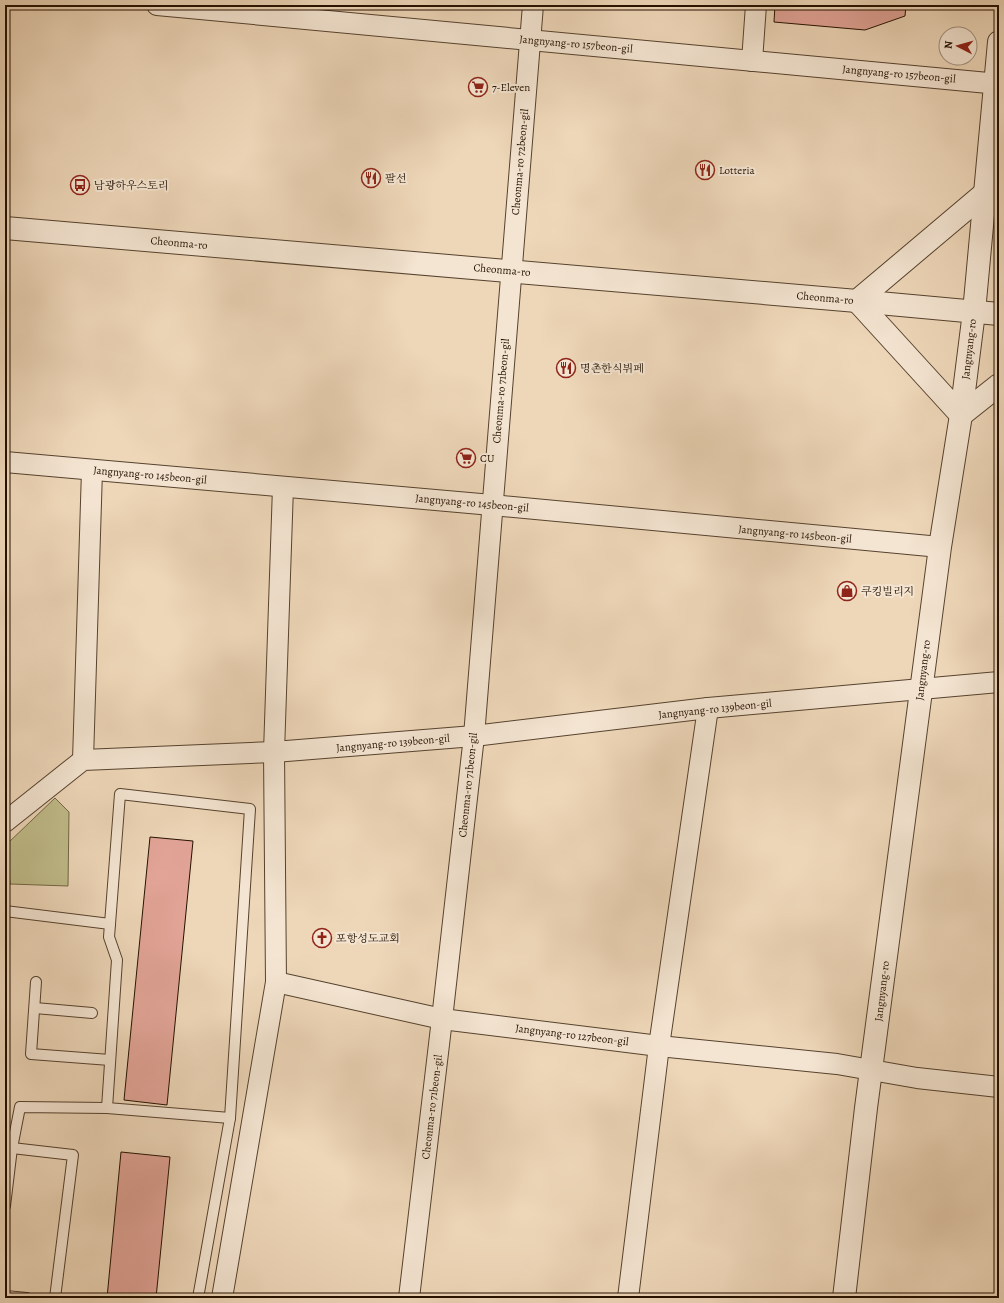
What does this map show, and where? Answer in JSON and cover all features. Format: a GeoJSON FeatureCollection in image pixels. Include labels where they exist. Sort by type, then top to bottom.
{"type":"FeatureCollection","features":[{"type":"Feature","properties":{"kind":"street","name":"Jangnyang-ro 157beon-gil"},"geometry":{"type":"LineString","coordinates":[[158,5],[997,83]]}},
{"type":"Feature","properties":{"kind":"street","name":"Cheonma-ro 72beon-gil"},"geometry":{"type":"LineString","coordinates":[[511,271],[533,5]]}},
{"type":"Feature","properties":{"kind":"street"},"geometry":{"type":"LineString","coordinates":[[752,61],[756,5]]}},
{"type":"Feature","properties":{"kind":"street","name":"Jangnyang-ro"},"geometry":{"type":"LineString","coordinates":[[844,1298],[871,1071],[921,690],[940,547],[961,415],[974,312],[997,83],[999,42]]}},
{"type":"Feature","properties":{"kind":"street"},"geometry":{"type":"LineString","coordinates":[[999,212],[985,193],[856,301],[961,415],[999,385]]}},
{"type":"Feature","properties":{"kind":"street","name":"Cheonma-ro"},"geometry":{"type":"LineString","coordinates":[[5,228],[999,314]]}},
{"type":"Feature","properties":{"kind":"street","name":"Cheonma-ro 71beon-gil"},"geometry":{"type":"LineString","coordinates":[[409,1298],[474,736],[511,271]]}},
{"type":"Feature","properties":{"kind":"street","name":"Jangnyang-ro 145beon-gil"},"geometry":{"type":"LineString","coordinates":[[5,462],[492,505],[940,547]]}},
{"type":"Feature","properties":{"kind":"street"},"geometry":{"type":"LineString","coordinates":[[5,822],[83,760],[92,470]]}},
{"type":"Feature","properties":{"kind":"street"},"geometry":{"type":"LineString","coordinates":[[222,1298],[276,982],[274,752],[283,487]]}},
{"type":"Feature","properties":{"kind":"street","name":"Jangnyang-ro 139beon-gil"},"geometry":{"type":"LineString","coordinates":[[83,760],[274,752],[474,736],[708,708],[999,682]]}},
{"type":"Feature","properties":{"kind":"street"},"geometry":{"type":"LineString","coordinates":[[628,1298],[659,1046],[708,708]]}},
{"type":"Feature","properties":{"kind":"street","name":"Jangnyang-ro 127beon-gil"},"geometry":{"type":"LineString","coordinates":[[276,982],[442,1019],[659,1046],[837,1064],[871,1071],[999,1087]]}},
{"type":"Feature","properties":{"kind":"lane"},"geometry":{"type":"LineString","coordinates":[[107,1108],[117,960],[110,937],[110,924],[120,794],[250,809],[230,1118],[198,1298]]}},
{"type":"Feature","properties":{"kind":"lane"},"geometry":{"type":"LineString","coordinates":[[5,911],[110,924]]}},
{"type":"Feature","properties":{"kind":"lane"},"geometry":{"type":"LineString","coordinates":[[36,982],[31,1054],[110,1060]]}},
{"type":"Feature","properties":{"kind":"lane"},"geometry":{"type":"LineString","coordinates":[[35,1008],[92,1013]]}},
{"type":"Feature","properties":{"kind":"lane"},"geometry":{"type":"LineString","coordinates":[[5,1206],[12,1148],[20,1108],[107,1108],[230,1118]]}},
{"type":"Feature","properties":{"kind":"lane"},"geometry":{"type":"LineString","coordinates":[[12,1148],[73,1155],[55,1298]]}},
{"type":"Feature","properties":{"kind":"lane"},"geometry":{"type":"LineString","coordinates":[[5,1296],[27,1298]]}},
{"type":"Feature","properties":{"kind":"shaded area"},"geometry":{"type":"Polygon","coordinates":[[[55,798],[69,812],[68,886],[10,884],[7,844],[55,798]]]}},
{"type":"Feature","properties":{"kind":"building"},"geometry":{"type":"Polygon","coordinates":[[[470,5],[499,5],[498,9],[470,5]]]}},
{"type":"Feature","properties":{"kind":"building"},"geometry":{"type":"Polygon","coordinates":[[[775,5],[906,5],[905,16],[865,30],[774,22],[775,5]]]}},
{"type":"Feature","properties":{"kind":"building"},"geometry":{"type":"Polygon","coordinates":[[[150,837],[193,841],[167,1105],[124,1100],[150,837]]]}},
{"type":"Feature","properties":{"kind":"building"},"geometry":{"type":"Polygon","coordinates":[[[121,1152],[170,1157],[156,1298],[107,1298],[121,1152]]]}},
{"type":"Feature","properties":{"kind":"place","name":"7-Eleven"},"geometry":{"type":"Point","coordinates":[478,87]}},
{"type":"Feature","properties":{"kind":"place","name":"Lotteria"},"geometry":{"type":"Point","coordinates":[705,170]}},
{"type":"Feature","properties":{"kind":"place","name":"팔선"},"geometry":{"type":"Point","coordinates":[371,178]}},
{"type":"Feature","properties":{"kind":"place","name":"남광하우스토리"},"geometry":{"type":"Point","coordinates":[80,185]}},
{"type":"Feature","properties":{"kind":"place","name":"명촌한식뷔페"},"geometry":{"type":"Point","coordinates":[566,368]}},
{"type":"Feature","properties":{"kind":"place","name":"CU"},"geometry":{"type":"Point","coordinates":[466,458]}},
{"type":"Feature","properties":{"kind":"place","name":"쿠킹빌리지"},"geometry":{"type":"Point","coordinates":[847,591]}},
{"type":"Feature","properties":{"kind":"place","name":"포항성도교회"},"geometry":{"type":"Point","coordinates":[322,938]}}]}
